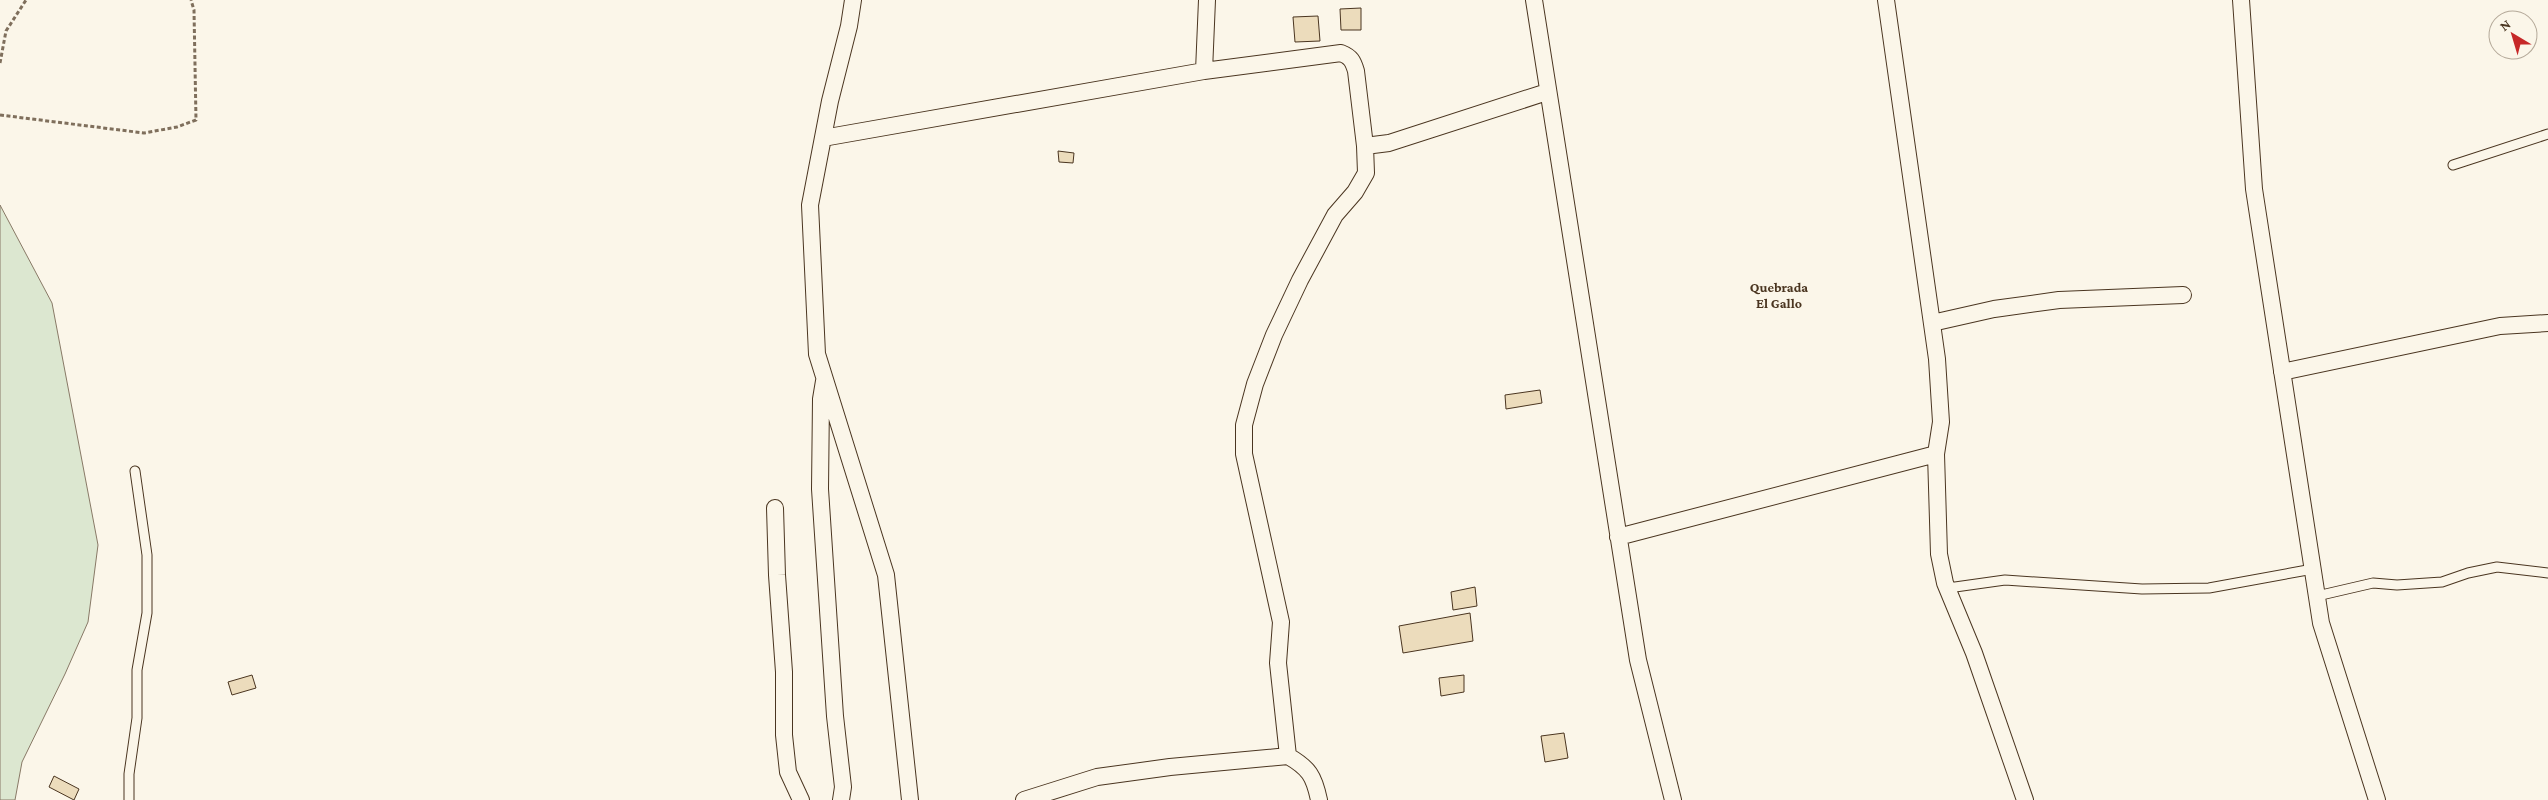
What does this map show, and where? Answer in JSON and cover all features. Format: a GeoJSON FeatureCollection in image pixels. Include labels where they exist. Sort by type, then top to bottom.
{"type":"FeatureCollection","features":[{"type":"Feature","properties":{"kind":"street"},"geometry":{"type":"LineString","coordinates":[[853,0],[850,26],[830,101],[810,205],[817,354],[886,576],[910,800]]}},
{"type":"Feature","properties":{"kind":"street"},"geometry":{"type":"LineString","coordinates":[[1204,71],[1207,0]]}},
{"type":"Feature","properties":{"kind":"street"},"geometry":{"type":"LineString","coordinates":[[1534,0],[1546,92],[1638,660],[1672,800]]}},
{"type":"Feature","properties":{"kind":"street"},"geometry":{"type":"LineString","coordinates":[[1886,0],[1932,323],[1941,422],[1936,454],[1939,554],[1948,588],[1974,653],[2026,800]]}},
{"type":"Feature","properties":{"kind":"street"},"geometry":{"type":"LineString","coordinates":[[2241,0],[2254,189],[2321,624],[2377,800]]}},
{"type":"Feature","properties":{"kind":"street"},"geometry":{"type":"LineString","coordinates":[[823,138],[1204,71],[1341,53],[1349,57],[1356,71],[1365,146],[1366,173],[1355,192],[1335,215],[1296,288],[1270,344],[1244,425],[1244,454],[1281,622],[1278,662],[1288,756]]}},
{"type":"Feature","properties":{"kind":"street"},"geometry":{"type":"LineString","coordinates":[[1365,146],[1389,143],[1546,92]]}},
{"type":"Feature","properties":{"kind":"street"},"geometry":{"type":"LineString","coordinates":[[1932,323],[1994,309],[2059,300],[2183,295]]}},
{"type":"Feature","properties":{"kind":"street"},"geometry":{"type":"LineString","coordinates":[[2282,372],[2500,326],[2548,323]]}},
{"type":"Feature","properties":{"kind":"street"},"geometry":{"type":"LineString","coordinates":[[825,379],[821,399],[820,489],[835,716],[843,787],[841,800]]}},
{"type":"Feature","properties":{"kind":"street"},"geometry":{"type":"LineString","coordinates":[[1618,537],[1936,454]]}},
{"type":"Feature","properties":{"kind":"street"},"geometry":{"type":"LineString","coordinates":[[776,508],[777,575],[784,672],[784,736],[788,772],[801,800]]}},
{"type":"Feature","properties":{"kind":"street"},"geometry":{"type":"LineString","coordinates":[[1024,800],[1041,797],[1096,777],[1170,767],[1288,756],[1304,766],[1315,782],[1319,800]]}},
{"type":"Feature","properties":{"kind":"lane"},"geometry":{"type":"LineString","coordinates":[[2453,165],[2548,134]]}},
{"type":"Feature","properties":{"kind":"lane"},"geometry":{"type":"LineString","coordinates":[[129,800],[129,774],[138,718],[138,670],[146,613],[147,555],[134,471]]}},
{"type":"Feature","properties":{"kind":"lane"},"geometry":{"type":"LineString","coordinates":[[2317,596],[2373,583],[2397,585],[2442,582],[2468,573],[2497,567],[2548,573]]}},
{"type":"Feature","properties":{"kind":"lane"},"geometry":{"type":"LineString","coordinates":[[1948,588],[2004,580],[2142,588],[2209,588],[2313,569]]}},
{"type":"Feature","properties":{"kind":"path"},"geometry":{"type":"LineString","coordinates":[[0,64],[6,31],[26,0]]}},
{"type":"Feature","properties":{"kind":"path"},"geometry":{"type":"LineString","coordinates":[[0,115],[144,133],[177,127],[196,120],[194,10],[191,0]]}},
{"type":"Feature","properties":{"kind":"green space"},"geometry":{"type":"Polygon","coordinates":[[[0,205],[52,303],[98,545],[88,622],[22,762],[15,800],[0,800],[0,205]]]}},
{"type":"Feature","properties":{"kind":"building"},"geometry":{"type":"Polygon","coordinates":[[[1361,8],[1361,30],[1341,30],[1340,9],[1361,8]]]}},
{"type":"Feature","properties":{"kind":"building"},"geometry":{"type":"Polygon","coordinates":[[[1318,16],[1320,41],[1295,42],[1293,17],[1318,16]]]}},
{"type":"Feature","properties":{"kind":"building"},"geometry":{"type":"Polygon","coordinates":[[[1058,151],[1074,153],[1073,163],[1059,162],[1058,151]]]}},
{"type":"Feature","properties":{"kind":"building"},"geometry":{"type":"Polygon","coordinates":[[[1540,390],[1542,403],[1506,409],[1505,395],[1540,390]]]}},
{"type":"Feature","properties":{"kind":"building"},"geometry":{"type":"Polygon","coordinates":[[[1475,587],[1477,606],[1453,610],[1451,592],[1475,587]]]}},
{"type":"Feature","properties":{"kind":"building"},"geometry":{"type":"Polygon","coordinates":[[[1470,613],[1473,641],[1403,653],[1399,626],[1470,613]]]}},
{"type":"Feature","properties":{"kind":"building"},"geometry":{"type":"Polygon","coordinates":[[[252,675],[256,688],[232,695],[228,682],[252,675]]]}},
{"type":"Feature","properties":{"kind":"building"},"geometry":{"type":"Polygon","coordinates":[[[1464,675],[1464,692],[1441,696],[1439,678],[1464,675]]]}},
{"type":"Feature","properties":{"kind":"building"},"geometry":{"type":"Polygon","coordinates":[[[1564,733],[1568,758],[1545,762],[1541,736],[1564,733]]]}},
{"type":"Feature","properties":{"kind":"building"},"geometry":{"type":"Polygon","coordinates":[[[54,776],[79,789],[74,800],[49,787],[54,776]]]}},
{"type":"Feature","properties":{"kind":"district","name":"Quebrada El Gallo"},"geometry":{"type":"Point","coordinates":[1779,296]}}]}
